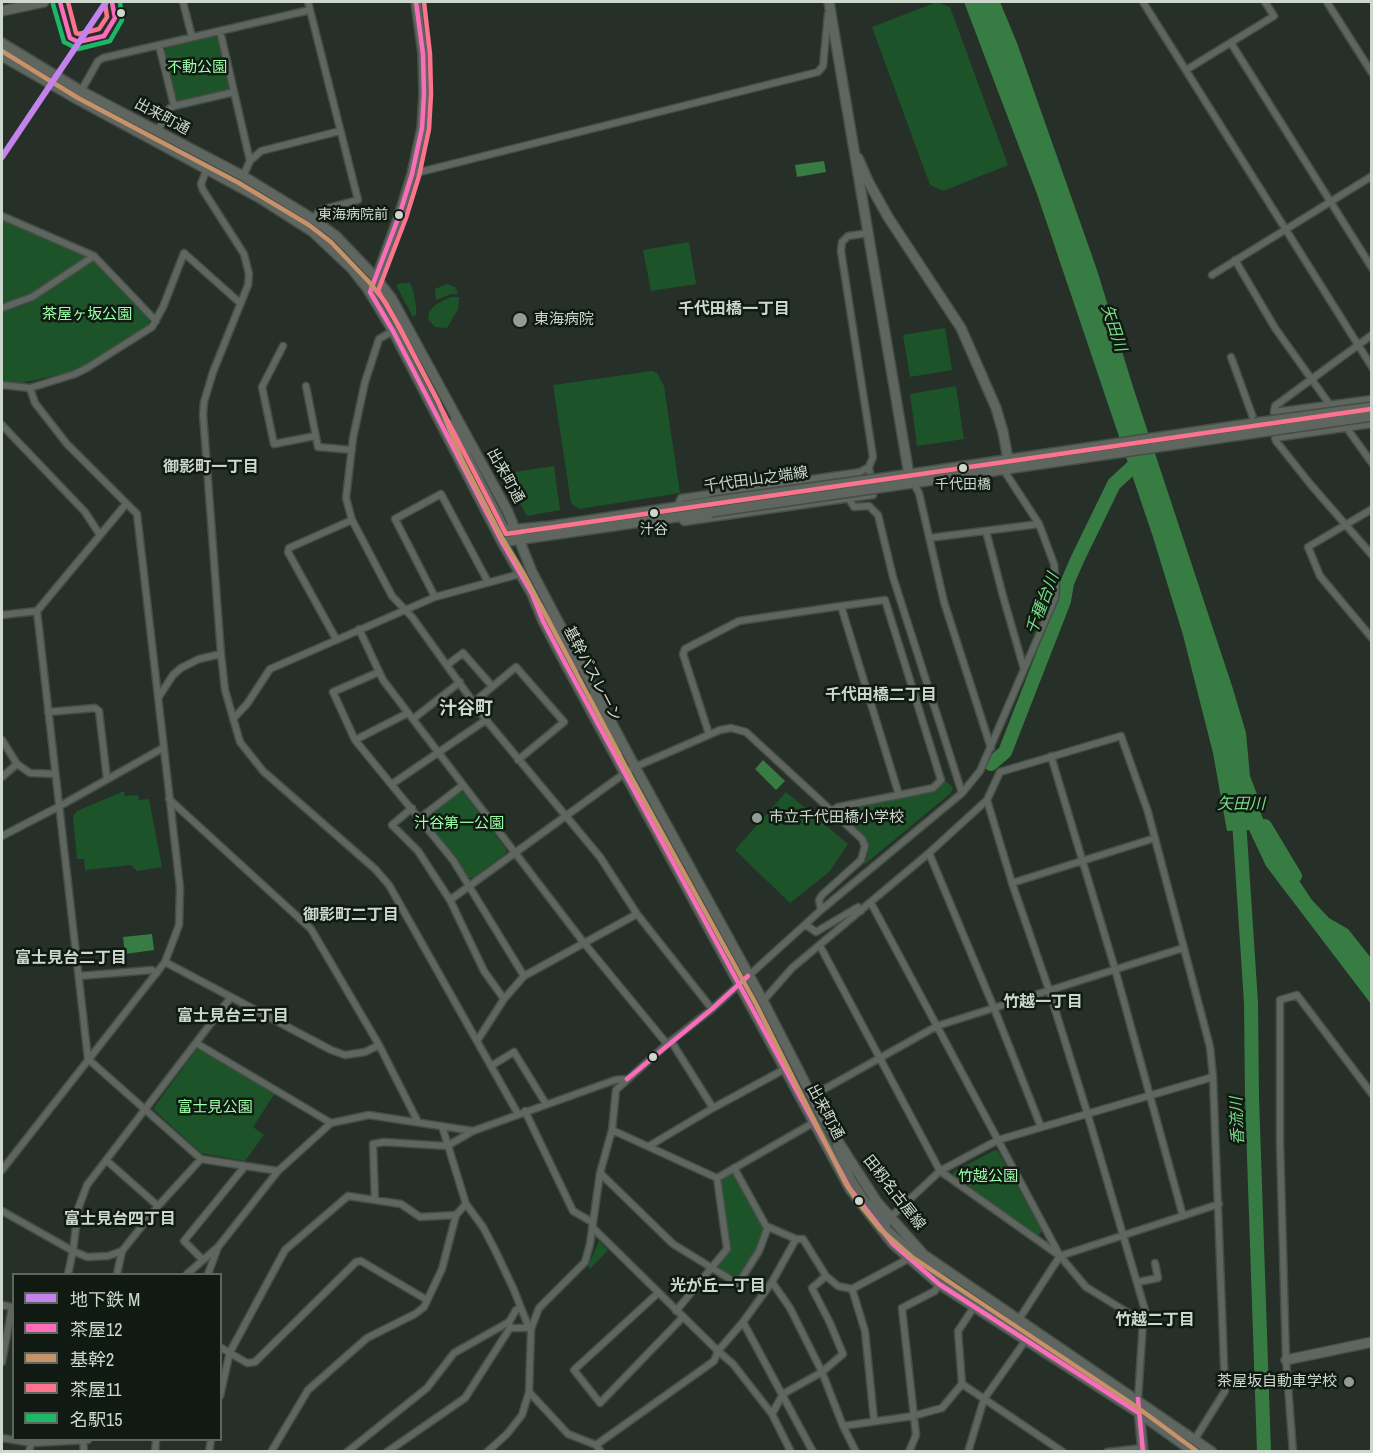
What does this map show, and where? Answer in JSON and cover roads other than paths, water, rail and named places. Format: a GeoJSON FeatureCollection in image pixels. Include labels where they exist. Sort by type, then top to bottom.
{"type":"FeatureCollection","features":[{"type":"Feature","properties":{"kind":"main road"},"geometry":{"type":"LineString","coordinates":[[2,11],[30,3],[44,2]]}},
{"type":"Feature","properties":{"kind":"main road"},"geometry":{"type":"LineString","coordinates":[[370,292],[399,216],[412,174],[422,128],[423,54],[416,2]]}},
{"type":"Feature","properties":{"kind":"main road"},"geometry":{"type":"LineString","coordinates":[[829,2],[849,133],[911,479]]}},
{"type":"Feature","properties":{"kind":"main road","name":"出来町通"},"geometry":{"type":"LineString","coordinates":[[2,43],[81,91],[243,176],[314,219],[336,236],[393,298],[444,398],[508,512],[510,534]]}},
{"type":"Feature","properties":{"kind":"main road","name":"出来町通"},"geometry":{"type":"LineString","coordinates":[[2,56],[206,171],[258,197],[314,232],[340,256],[370,292],[532,572],[629,771],[640,801],[850,1189],[861,1203],[916,1253],[939,1284],[1139,1413],[1194,1452]]}},
{"type":"Feature","properties":{"kind":"main road"},"geometry":{"type":"LineString","coordinates":[[849,133],[872,188],[888,217],[961,328],[996,408],[1008,459]]}},
{"type":"Feature","properties":{"kind":"main road"},"geometry":{"type":"LineString","coordinates":[[1255,423],[1371,407]]}},
{"type":"Feature","properties":{"kind":"main road","name":"千代田山之端線"},"geometry":{"type":"LineString","coordinates":[[510,534],[911,479],[1027,466],[1371,416]]}},
{"type":"Feature","properties":{"kind":"main road","name":"千代田山之端線"},"geometry":{"type":"LineString","coordinates":[[911,479],[1019,457],[1255,423]]}},
{"type":"Feature","properties":{"kind":"main road","name":"出来町通"},"geometry":{"type":"LineString","coordinates":[[510,534],[502,542],[532,594],[565,663],[763,1001],[823,1118]]}},
{"type":"Feature","properties":{"kind":"main road","name":"田籾名古屋線"},"geometry":{"type":"LineString","coordinates":[[823,1118],[885,1223],[916,1253]]}},
{"type":"Feature","properties":{"kind":"main road","name":"出来町通"},"geometry":{"type":"LineString","coordinates":[[916,1253],[1138,1399],[1212,1452]]}},
{"type":"Feature","properties":{"kind":"main road"},"geometry":{"type":"LineString","coordinates":[[1286,1360],[1371,1342]]}},
{"type":"Feature","properties":{"kind":"main road"},"geometry":{"type":"LineString","coordinates":[[1138,1399],[1143,1450]]}},
{"type":"Feature","properties":{"kind":"street"},"geometry":{"type":"LineString","coordinates":[[183,2],[192,37]]}},
{"type":"Feature","properties":{"kind":"street"},"geometry":{"type":"LineString","coordinates":[[308,2],[357,200],[320,210],[314,219]]}},
{"type":"Feature","properties":{"kind":"street"},"geometry":{"type":"LineString","coordinates":[[412,174],[818,72],[823,66],[829,2]]}},
{"type":"Feature","properties":{"kind":"street"},"geometry":{"type":"LineString","coordinates":[[1143,2],[1371,367]]}},
{"type":"Feature","properties":{"kind":"street"},"geometry":{"type":"LineString","coordinates":[[1186,70],[1274,16],[1265,2]]}},
{"type":"Feature","properties":{"kind":"street"},"geometry":{"type":"LineString","coordinates":[[1327,2],[1371,73]]}},
{"type":"Feature","properties":{"kind":"street"},"geometry":{"type":"LineString","coordinates":[[81,91],[98,60],[310,10]]}},
{"type":"Feature","properties":{"kind":"street"},"geometry":{"type":"LineString","coordinates":[[220,31],[250,160]]}},
{"type":"Feature","properties":{"kind":"street"},"geometry":{"type":"LineString","coordinates":[[1231,43],[1371,268]]}},
{"type":"Feature","properties":{"kind":"street"},"geometry":{"type":"LineString","coordinates":[[159,45],[174,106]]}},
{"type":"Feature","properties":{"kind":"street"},"geometry":{"type":"LineString","coordinates":[[157,132],[170,108],[234,92]]}},
{"type":"Feature","properties":{"kind":"street"},"geometry":{"type":"LineString","coordinates":[[243,176],[250,160],[261,151],[340,131]]}},
{"type":"Feature","properties":{"kind":"street"},"geometry":{"type":"LineString","coordinates":[[206,171],[201,184],[203,190],[247,262],[248,285],[213,372],[203,414],[225,690],[240,742],[263,771],[383,877],[491,1066],[522,1113],[573,1211],[592,1224],[676,1311],[733,1364],[772,1414],[791,1452]]}},
{"type":"Feature","properties":{"kind":"street"},"geometry":{"type":"LineString","coordinates":[[1212,275],[1371,176]]}},
{"type":"Feature","properties":{"kind":"street"},"geometry":{"type":"LineString","coordinates":[[860,191],[864,185],[872,188]]}},
{"type":"Feature","properties":{"kind":"street"},"geometry":{"type":"LineString","coordinates":[[2,216],[94,256],[156,321]]}},
{"type":"Feature","properties":{"kind":"street"},"geometry":{"type":"LineString","coordinates":[[868,233],[848,236],[842,242],[841,251],[873,457],[869,467],[873,495],[684,522],[677,511],[681,498],[860,472],[869,467]]}},
{"type":"Feature","properties":{"kind":"street"},"geometry":{"type":"LineString","coordinates":[[2,385],[30,388],[87,368],[152,327],[163,307],[184,253],[240,303]]}},
{"type":"Feature","properties":{"kind":"street"},"geometry":{"type":"LineString","coordinates":[[2,308],[32,297],[94,256]]}},
{"type":"Feature","properties":{"kind":"street"},"geometry":{"type":"LineString","coordinates":[[1235,260],[1275,328],[1330,405]]}},
{"type":"Feature","properties":{"kind":"street"},"geometry":{"type":"LineString","coordinates":[[393,331],[379,339],[365,382],[352,450],[346,498],[352,520],[392,596],[412,617],[486,720],[600,856],[637,914],[712,1008]]}},
{"type":"Feature","properties":{"kind":"street"},"geometry":{"type":"LineString","coordinates":[[1371,335],[1275,406],[1274,412],[1275,438],[1311,485],[1371,555]]}},
{"type":"Feature","properties":{"kind":"street"},"geometry":{"type":"LineString","coordinates":[[283,346],[262,387],[274,444],[315,436]]}},
{"type":"Feature","properties":{"kind":"street"},"geometry":{"type":"LineString","coordinates":[[1231,357],[1255,423]]}},
{"type":"Feature","properties":{"kind":"street"},"geometry":{"type":"LineString","coordinates":[[306,386],[318,447],[352,450]]}},
{"type":"Feature","properties":{"kind":"street"},"geometry":{"type":"LineString","coordinates":[[2,1170],[165,962],[178,925],[180,888],[137,514],[67,444],[35,403],[30,388]]}},
{"type":"Feature","properties":{"kind":"street"},"geometry":{"type":"LineString","coordinates":[[1274,412],[1371,399]]}},
{"type":"Feature","properties":{"kind":"street"},"geometry":{"type":"LineString","coordinates":[[1275,438],[1371,424]]}},
{"type":"Feature","properties":{"kind":"street"},"geometry":{"type":"LineString","coordinates":[[2,426],[85,512],[100,535]]}},
{"type":"Feature","properties":{"kind":"street"},"geometry":{"type":"LineString","coordinates":[[1346,428],[1371,463]]}},
{"type":"Feature","properties":{"kind":"street"},"geometry":{"type":"LineString","coordinates":[[487,1452],[507,1434],[522,1415],[529,1392],[530,1328],[539,1308],[585,1262],[590,1244],[600,1173],[612,1130],[616,1090],[669,1042],[740,984],[821,909],[962,793],[977,776],[991,749],[1055,598],[1054,564],[1039,524],[1004,469],[1008,459]]}},
{"type":"Feature","properties":{"kind":"street"},"geometry":{"type":"LineString","coordinates":[[911,479],[919,493],[944,602],[991,749]]}},
{"type":"Feature","properties":{"kind":"street"},"geometry":{"type":"LineString","coordinates":[[435,597],[395,519],[441,494],[488,582]]}},
{"type":"Feature","properties":{"kind":"street"},"geometry":{"type":"LineString","coordinates":[[849,499],[854,507],[869,506],[878,515],[893,577],[962,793]]}},
{"type":"Feature","properties":{"kind":"street"},"geometry":{"type":"LineString","coordinates":[[2,615],[37,611],[126,504]]}},
{"type":"Feature","properties":{"kind":"street"},"geometry":{"type":"LineString","coordinates":[[1371,509],[1308,547],[1320,576],[1371,638]]}},
{"type":"Feature","properties":{"kind":"street"},"geometry":{"type":"LineString","coordinates":[[336,639],[288,552],[289,548],[352,520]]}},
{"type":"Feature","properties":{"kind":"street"},"geometry":{"type":"LineString","coordinates":[[929,538],[1039,524]]}},
{"type":"Feature","properties":{"kind":"street"},"geometry":{"type":"LineString","coordinates":[[987,531],[1024,669]]}},
{"type":"Feature","properties":{"kind":"street"},"geometry":{"type":"LineString","coordinates":[[233,718],[247,704],[270,669],[435,597],[520,574]]}},
{"type":"Feature","properties":{"kind":"street"},"geometry":{"type":"LineString","coordinates":[[709,734],[684,654],[685,649],[738,621],[885,600],[941,780],[933,788],[838,807],[832,811]]}},
{"type":"Feature","properties":{"kind":"street"},"geometry":{"type":"LineString","coordinates":[[841,606],[899,795]]}},
{"type":"Feature","properties":{"kind":"street"},"geometry":{"type":"LineString","coordinates":[[37,611],[88,1059],[201,1159],[278,1171]]}},
{"type":"Feature","properties":{"kind":"street"},"geometry":{"type":"LineString","coordinates":[[359,629],[379,672],[410,716],[584,944],[669,1042],[713,1108]]}},
{"type":"Feature","properties":{"kind":"street"},"geometry":{"type":"LineString","coordinates":[[447,665],[463,653],[492,686]]}},
{"type":"Feature","properties":{"kind":"street"},"geometry":{"type":"LineString","coordinates":[[158,699],[172,675],[181,668],[199,659],[221,654]]}},
{"type":"Feature","properties":{"kind":"street"},"geometry":{"type":"LineString","coordinates":[[474,702],[516,667],[564,722],[518,760]]}},
{"type":"Feature","properties":{"kind":"street"},"geometry":{"type":"LineString","coordinates":[[379,672],[333,692],[355,740],[453,860],[524,976]]}},
{"type":"Feature","properties":{"kind":"street"},"geometry":{"type":"LineString","coordinates":[[355,740],[410,716],[460,682]]}},
{"type":"Feature","properties":{"kind":"street"},"geometry":{"type":"LineString","coordinates":[[48,712],[95,708],[99,711],[107,779]]}},
{"type":"Feature","properties":{"kind":"street"},"geometry":{"type":"LineString","coordinates":[[392,784],[486,720]]}},
{"type":"Feature","properties":{"kind":"street"},"geometry":{"type":"LineString","coordinates":[[450,900],[629,771],[709,734],[731,728],[746,732],[862,839],[865,852],[856,866],[822,894],[819,900],[821,909]]}},
{"type":"Feature","properties":{"kind":"street"},"geometry":{"type":"LineString","coordinates":[[763,1001],[792,968],[871,903],[987,800],[1000,772],[1121,736],[1148,812],[1210,1047],[1226,1391],[1195,1439]]}},
{"type":"Feature","properties":{"kind":"street"},"geometry":{"type":"LineString","coordinates":[[2,740],[17,764],[30,773],[55,774]]}},
{"type":"Feature","properties":{"kind":"street"},"geometry":{"type":"LineString","coordinates":[[2,836],[163,748]]}},
{"type":"Feature","properties":{"kind":"street"},"geometry":{"type":"LineString","coordinates":[[1051,756],[1115,969],[1183,1216]]}},
{"type":"Feature","properties":{"kind":"street"},"geometry":{"type":"LineString","coordinates":[[2,777],[17,764]]}},
{"type":"Feature","properties":{"kind":"street"},"geometry":{"type":"LineString","coordinates":[[420,818],[463,785]]}},
{"type":"Feature","properties":{"kind":"street"},"geometry":{"type":"LineString","coordinates":[[169,799],[311,929],[379,1045],[418,1122]]}},
{"type":"Feature","properties":{"kind":"street"},"geometry":{"type":"LineString","coordinates":[[987,800],[1012,884],[1049,990],[1138,1282],[1145,1310],[1138,1399]]}},
{"type":"Feature","properties":{"kind":"street"},"geometry":{"type":"LineString","coordinates":[[412,808],[392,825],[418,851],[450,900],[484,970],[504,999]]}},
{"type":"Feature","properties":{"kind":"street"},"geometry":{"type":"LineString","coordinates":[[1012,884],[1155,838]]}},
{"type":"Feature","properties":{"kind":"street"},"geometry":{"type":"LineString","coordinates":[[929,853],[1041,1127]]}},
{"type":"Feature","properties":{"kind":"street"},"geometry":{"type":"LineString","coordinates":[[871,903],[1060,1256],[1086,1287],[1143,1322]]}},
{"type":"Feature","properties":{"kind":"street"},"geometry":{"type":"LineString","coordinates":[[806,925],[816,932],[858,907],[861,911]]}},
{"type":"Feature","properties":{"kind":"street"},"geometry":{"type":"LineString","coordinates":[[477,1041],[504,999],[524,976],[637,914]]}},
{"type":"Feature","properties":{"kind":"street"},"geometry":{"type":"LineString","coordinates":[[820,946],[878,1059],[940,1171],[1060,1256]]}},
{"type":"Feature","properties":{"kind":"street"},"geometry":{"type":"LineString","coordinates":[[812,1096],[937,1026],[1183,948]]}},
{"type":"Feature","properties":{"kind":"street"},"geometry":{"type":"LineString","coordinates":[[165,962],[331,1050],[345,1055],[365,1052],[379,1045]]}},
{"type":"Feature","properties":{"kind":"street"},"geometry":{"type":"LineString","coordinates":[[79,976],[152,970],[157,973]]}},
{"type":"Feature","properties":{"kind":"street"},"geometry":{"type":"LineString","coordinates":[[1293,1452],[1286,1360],[1280,1143],[1280,1000],[1297,995],[1371,1094]]}},
{"type":"Feature","properties":{"kind":"street"},"geometry":{"type":"LineString","coordinates":[[68,1273],[78,1209],[87,1185],[231,997]]}},
{"type":"Feature","properties":{"kind":"street"},"geometry":{"type":"LineString","coordinates":[[196,1043],[331,1123]]}},
{"type":"Feature","properties":{"kind":"street"},"geometry":{"type":"LineString","coordinates":[[491,1066],[514,1052],[546,1104]]}},
{"type":"Feature","properties":{"kind":"street"},"geometry":{"type":"LineString","coordinates":[[649,1146],[713,1108],[785,1070]]}},
{"type":"Feature","properties":{"kind":"street"},"geometry":{"type":"LineString","coordinates":[[885,1223],[940,1171],[998,1140],[1087,1112],[1213,1077]]}},
{"type":"Feature","properties":{"kind":"street"},"geometry":{"type":"LineString","coordinates":[[375,1200],[374,1144],[384,1142],[447,1146],[473,1131],[615,1080],[627,1079]]}},
{"type":"Feature","properties":{"kind":"street"},"geometry":{"type":"LineString","coordinates":[[189,1273],[218,1247],[278,1171],[331,1123],[369,1115],[473,1131]]}},
{"type":"Feature","properties":{"kind":"street"},"geometry":{"type":"LineString","coordinates":[[717,1178],[813,1123]]}},
{"type":"Feature","properties":{"kind":"street"},"geometry":{"type":"LineString","coordinates":[[442,1126],[466,1204],[483,1227],[496,1251],[530,1328]]}},
{"type":"Feature","properties":{"kind":"street"},"geometry":{"type":"LineString","coordinates":[[612,1130],[717,1178]]}},
{"type":"Feature","properties":{"kind":"street"},"geometry":{"type":"LineString","coordinates":[[117,1273],[122,1251],[158,1206],[201,1159]]}},
{"type":"Feature","properties":{"kind":"street"},"geometry":{"type":"LineString","coordinates":[[106,1160],[158,1206]]}},
{"type":"Feature","properties":{"kind":"street"},"geometry":{"type":"LineString","coordinates":[[203,1260],[184,1241],[245,1166]]}},
{"type":"Feature","properties":{"kind":"street"},"geometry":{"type":"LineString","coordinates":[[734,1168],[768,1227],[796,1239],[803,1239],[826,1276],[838,1286],[852,1289],[916,1253],[998,1321]]}},
{"type":"Feature","properties":{"kind":"street"},"geometry":{"type":"LineString","coordinates":[[600,1173],[673,1244],[738,1284],[759,1251],[768,1227]]}},
{"type":"Feature","properties":{"kind":"street"},"geometry":{"type":"LineString","coordinates":[[676,1311],[727,1249],[717,1178]]}},
{"type":"Feature","properties":{"kind":"street"},"geometry":{"type":"LineString","coordinates":[[222,1387],[230,1352],[285,1250],[348,1196],[401,1204],[420,1217],[456,1216]]}},
{"type":"Feature","properties":{"kind":"street"},"geometry":{"type":"LineString","coordinates":[[271,1452],[308,1390],[367,1338],[415,1314],[424,1307],[442,1269],[456,1216],[466,1204]]}},
{"type":"Feature","properties":{"kind":"street"},"geometry":{"type":"LineString","coordinates":[[1012,1330],[1060,1256],[1219,1204]]}},
{"type":"Feature","properties":{"kind":"street"},"geometry":{"type":"LineString","coordinates":[[2,1211],[87,1257],[108,1256],[122,1251]]}},
{"type":"Feature","properties":{"kind":"street"},"geometry":{"type":"LineString","coordinates":[[596,1445],[714,1361],[718,1351],[743,1322],[772,1282],[796,1239]]}},
{"type":"Feature","properties":{"kind":"street"},"geometry":{"type":"LineString","coordinates":[[209,1273],[218,1247]]}},
{"type":"Feature","properties":{"kind":"street"},"geometry":{"type":"LineString","coordinates":[[222,1348],[247,1363],[255,1362],[356,1262],[361,1261],[427,1300]]}},
{"type":"Feature","properties":{"kind":"street"},"geometry":{"type":"LineString","coordinates":[[1138,1282],[1158,1278],[1155,1263]]}},
{"type":"Feature","properties":{"kind":"street"},"geometry":{"type":"LineString","coordinates":[[772,1414],[783,1394],[822,1372],[843,1354],[831,1323],[812,1288],[826,1276]]}},
{"type":"Feature","properties":{"kind":"street"},"geometry":{"type":"LineString","coordinates":[[772,1282],[790,1308],[822,1372],[856,1452]]}},
{"type":"Feature","properties":{"kind":"street"},"geometry":{"type":"LineString","coordinates":[[909,1452],[916,1435],[902,1308],[935,1291],[939,1284]]}},
{"type":"Feature","properties":{"kind":"street"},"geometry":{"type":"LineString","coordinates":[[852,1289],[865,1331],[874,1420]]}},
{"type":"Feature","properties":{"kind":"street"},"geometry":{"type":"LineString","coordinates":[[658,1293],[574,1370],[600,1403],[683,1317]]}},
{"type":"Feature","properties":{"kind":"street"},"geometry":{"type":"LineString","coordinates":[[2,1305],[12,1307],[2,1362]]}},
{"type":"Feature","properties":{"kind":"street"},"geometry":{"type":"LineString","coordinates":[[843,1426],[914,1416],[942,1408],[962,1384],[958,1331],[974,1307]]}},
{"type":"Feature","properties":{"kind":"street"},"geometry":{"type":"LineString","coordinates":[[387,1452],[465,1398],[516,1310],[521,1308]]}},
{"type":"Feature","properties":{"kind":"street"},"geometry":{"type":"LineString","coordinates":[[743,1322],[813,1452]]}},
{"type":"Feature","properties":{"kind":"street"},"geometry":{"type":"LineString","coordinates":[[347,1452],[427,1388],[454,1353],[509,1325],[530,1328]]}},
{"type":"Feature","properties":{"kind":"street"},"geometry":{"type":"LineString","coordinates":[[968,1452],[984,1399],[1033,1330]]}},
{"type":"Feature","properties":{"kind":"street"},"geometry":{"type":"LineString","coordinates":[[962,1384],[1063,1452]]}},
{"type":"Feature","properties":{"kind":"street"},"geometry":{"type":"LineString","coordinates":[[529,1392],[568,1434],[596,1445],[601,1452]]}},
{"type":"Feature","properties":{"kind":"street"},"geometry":{"type":"LineString","coordinates":[[29,1452],[32,1441]]}},
{"type":"Feature","properties":{"kind":"street"},"geometry":{"type":"LineString","coordinates":[[1107,1452],[1143,1450]]}},
{"type":"Feature","properties":{"kind":"water","name":"矢田川"},"geometry":{"type":"Polygon","coordinates":[[[964,2],[1000,2],[1017,43],[1097,270],[1133,387],[1233,689],[1246,733],[1250,776],[1263,810],[1261,814],[1275,845],[1312,900],[1329,918],[1348,929],[1371,958],[1371,1004],[1266,866],[1249,830],[1227,831],[1213,753],[1183,635],[1153,537],[1037,194],[964,2]]]}},
{"type":"Feature","properties":{"kind":"water"},"geometry":{"type":"Polygon","coordinates":[[[824,161],[826,172],[797,177],[795,165],[824,161]]]}},
{"type":"Feature","properties":{"kind":"water"},"geometry":{"type":"Polygon","coordinates":[[[763,760],[785,781],[776,790],[755,769],[763,760]]]}},
{"type":"Feature","properties":{"kind":"water"},"geometry":{"type":"Polygon","coordinates":[[[152,934],[154,950],[125,954],[123,937],[152,934]]]}},
{"type":"Feature","properties":{"kind":"waterway","name":"千種台川"},"geometry":{"type":"LineString","coordinates":[[991,764],[1005,752],[1064,601],[1067,583],[1114,484],[1138,462]]}},
{"type":"Feature","properties":{"kind":"waterway","name":"香流川"},"geometry":{"type":"LineString","coordinates":[[1241,815],[1239,820],[1251,1003],[1264,1452]]}},
{"type":"Feature","properties":{"kind":"waterway","name":"矢田川"},"geometry":{"type":"LineString","coordinates":[[1265,826],[1295,876]]}},
{"type":"Feature","properties":{"kind":"metro line","name":"M"},"geometry":{"type":"LineString","coordinates":[[2,157],[106,2]]}},
{"type":"Feature","properties":{"kind":"place","name":"東海病院前"},"geometry":{"type":"Point","coordinates":[399,215]}},
{"type":"Feature","properties":{"kind":"place","name":"東海病院"},"geometry":{"type":"Point","coordinates":[520,320]}},
{"type":"Feature","properties":{"kind":"place","name":"千代田橋"},"geometry":{"type":"Point","coordinates":[963,468]}},
{"type":"Feature","properties":{"kind":"place","name":"汁谷"},"geometry":{"type":"Point","coordinates":[654,513]}},
{"type":"Feature","properties":{"kind":"place","name":"市立千代田橋小学校"},"geometry":{"type":"Point","coordinates":[757,818]}},
{"type":"Feature","properties":{"kind":"place","name":"茶屋坂自動車学校"},"geometry":{"type":"Point","coordinates":[1349,1382]}},
{"type":"Feature","properties":{"kind":"district","name":"千代田橋一丁目"},"geometry":{"type":"Point","coordinates":[734,310]}},
{"type":"Feature","properties":{"kind":"district","name":"御影町一丁目"},"geometry":{"type":"Point","coordinates":[211,468]}},
{"type":"Feature","properties":{"kind":"district","name":"千代田橋二丁目"},"geometry":{"type":"Point","coordinates":[881,696]}},
{"type":"Feature","properties":{"kind":"district","name":"汁谷町"},"geometry":{"type":"Point","coordinates":[466,709]}},
{"type":"Feature","properties":{"kind":"district","name":"御影町二丁目"},"geometry":{"type":"Point","coordinates":[351,916]}},
{"type":"Feature","properties":{"kind":"district","name":"富士見台二丁目"},"geometry":{"type":"Point","coordinates":[71,959]}},
{"type":"Feature","properties":{"kind":"district","name":"竹越一丁目"},"geometry":{"type":"Point","coordinates":[1043,1003]}},
{"type":"Feature","properties":{"kind":"district","name":"富士見台三丁目"},"geometry":{"type":"Point","coordinates":[233,1017]}},
{"type":"Feature","properties":{"kind":"district","name":"富士見台四丁目"},"geometry":{"type":"Point","coordinates":[120,1220]}},
{"type":"Feature","properties":{"kind":"district","name":"光が丘一丁目"},"geometry":{"type":"Point","coordinates":[718,1287]}},
{"type":"Feature","properties":{"kind":"district","name":"竹越二丁目"},"geometry":{"type":"Point","coordinates":[1155,1321]}},
{"type":"Feature","properties":{"kind":"park label","name":"不動公園"},"geometry":{"type":"Point","coordinates":[197,68]}},
{"type":"Feature","properties":{"kind":"park label","name":"茶屋ヶ坂公園"},"geometry":{"type":"Point","coordinates":[87,315]}},
{"type":"Feature","properties":{"kind":"park label","name":"汁谷第一公園"},"geometry":{"type":"Point","coordinates":[459,824]}},
{"type":"Feature","properties":{"kind":"park label","name":"富士見公園"},"geometry":{"type":"Point","coordinates":[215,1108]}},
{"type":"Feature","properties":{"kind":"park label","name":"竹越公園"},"geometry":{"type":"Point","coordinates":[988,1177]}}]}
